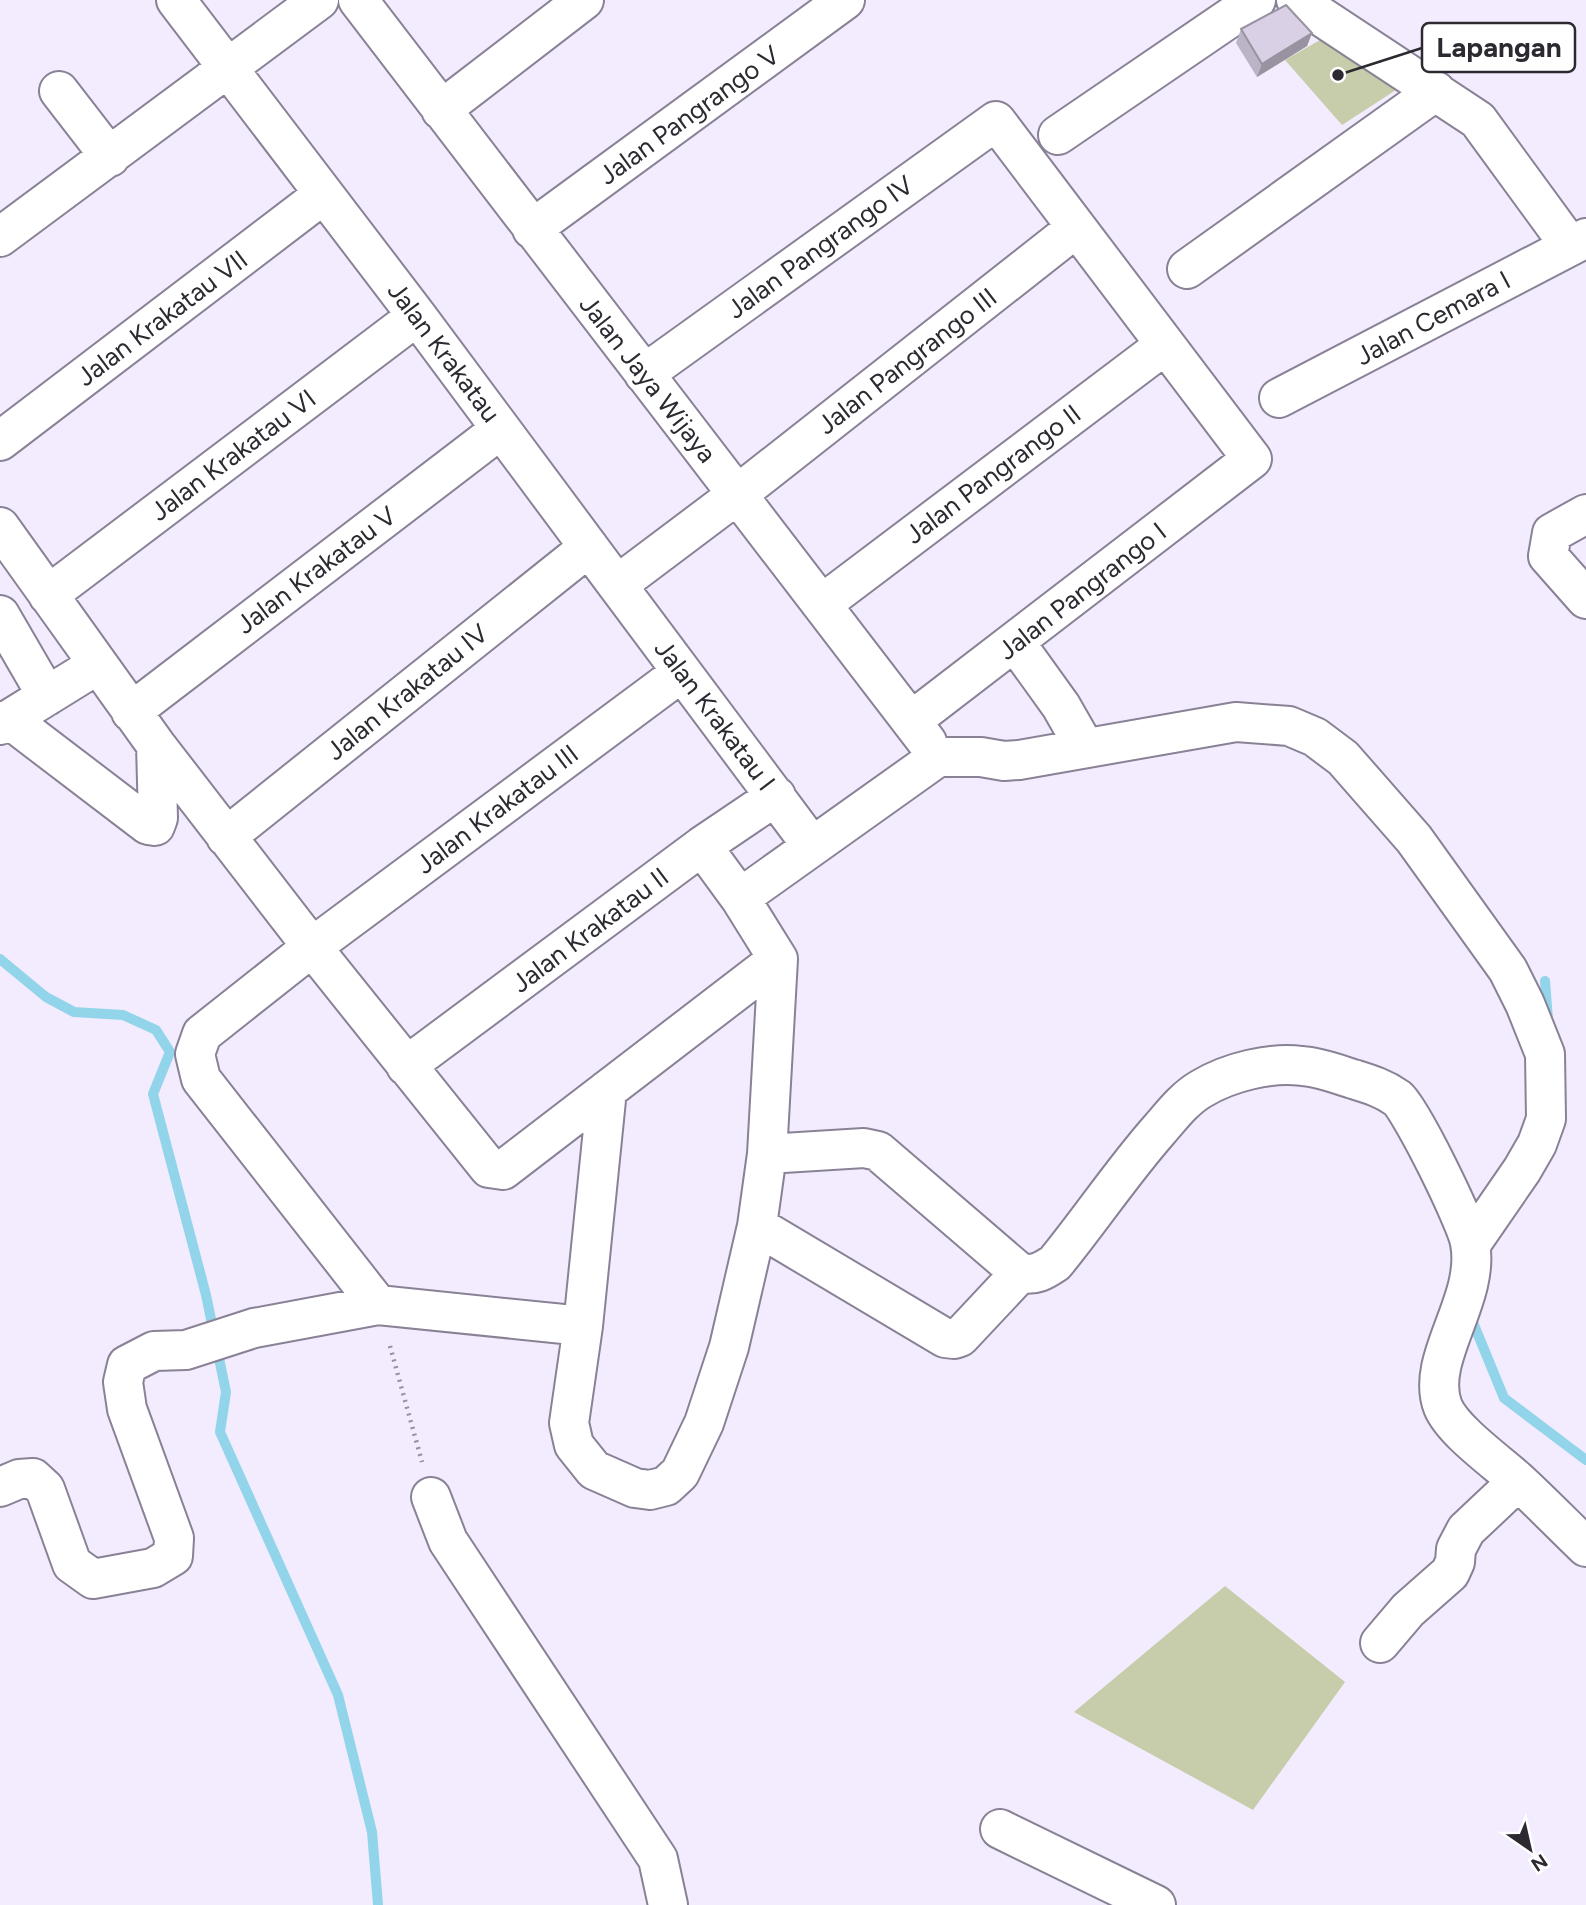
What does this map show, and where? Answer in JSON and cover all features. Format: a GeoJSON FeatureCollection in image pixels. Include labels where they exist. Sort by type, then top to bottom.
{"type":"FeatureCollection","features":[{"type":"Feature","properties":{"kind":"street","name":"Jalan Krakatau"},"geometry":{"type":"LineString","coordinates":[[176,0],[417,316],[617,585]]}},
{"type":"Feature","properties":{"kind":"street"},"geometry":{"type":"LineString","coordinates":[[0,237],[319,0]]}},
{"type":"Feature","properties":{"kind":"street","name":"Jalan Jaya Wijaya"},"geometry":{"type":"LineString","coordinates":[[358,0],[938,757]]}},
{"type":"Feature","properties":{"kind":"street"},"geometry":{"type":"LineString","coordinates":[[440,110],[584,0]]}},
{"type":"Feature","properties":{"kind":"street","name":"Jalan Pangrango V"},"geometry":{"type":"LineString","coordinates":[[532,229],[845,0]]}},
{"type":"Feature","properties":{"kind":"street"},"geometry":{"type":"LineString","coordinates":[[1058,135],[1256,0]]}},
{"type":"Feature","properties":{"kind":"street"},"geometry":{"type":"LineString","coordinates":[[1296,0],[1478,120],[1578,242]]}},
{"type":"Feature","properties":{"kind":"street"},"geometry":{"type":"LineString","coordinates":[[59,91],[110,157]]}},
{"type":"Feature","properties":{"kind":"street"},"geometry":{"type":"LineString","coordinates":[[1187,269],[1436,91]]}},
{"type":"Feature","properties":{"kind":"street","name":"Jalan Pangrango IV"},"geometry":{"type":"LineString","coordinates":[[644,374],[996,121],[1076,228]]}},
{"type":"Feature","properties":{"kind":"street","name":"Jalan Krakatau VII"},"geometry":{"type":"LineString","coordinates":[[0,441],[324,194]]}},
{"type":"Feature","properties":{"kind":"street"},"geometry":{"type":"LineString","coordinates":[[1076,228],[1165,345]]}},
{"type":"Feature","properties":{"kind":"street","name":"Jalan Pangrango III"},"geometry":{"type":"LineString","coordinates":[[738,494],[1076,228]]}},
{"type":"Feature","properties":{"kind":"street","name":"Jalan Cemara I"},"geometry":{"type":"LineString","coordinates":[[1279,398],[1578,242]]}},
{"type":"Feature","properties":{"kind":"street","name":"Jalan Krakatau VI"},"geometry":{"type":"LineString","coordinates":[[48,595],[417,316]]}},
{"type":"Feature","properties":{"kind":"street","name":"Jalan Pangrango I"},"geometry":{"type":"LineString","coordinates":[[911,721],[1252,459],[1165,345]]}},
{"type":"Feature","properties":{"kind":"street","name":"Jalan Pangrango II"},"geometry":{"type":"LineString","coordinates":[[822,604],[1165,345]]}},
{"type":"Feature","properties":{"kind":"street","name":"Jalan Krakatau V"},"geometry":{"type":"LineString","coordinates":[[131,712],[501,429]]}},
{"type":"Feature","properties":{"kind":"street"},"geometry":{"type":"LineString","coordinates":[[617,585],[738,494]]}},
{"type":"Feature","properties":{"kind":"street"},"geometry":{"type":"LineString","coordinates":[[1586,514],[1552,533],[1548,556],[1586,599]]}},
{"type":"Feature","properties":{"kind":"street"},"geometry":{"type":"LineString","coordinates":[[0,527],[131,712],[226,837],[489,1168],[503,1170],[778,959]]}},
{"type":"Feature","properties":{"kind":"street","name":"Jalan Krakatau IV"},"geometry":{"type":"LineString","coordinates":[[226,837],[589,547]]}},
{"type":"Feature","properties":{"kind":"street","name":"Jalan Krakatau I"},"geometry":{"type":"LineString","coordinates":[[617,585],[812,846]]}},
{"type":"Feature","properties":{"kind":"street"},"geometry":{"type":"LineString","coordinates":[[0,615],[47,696]]}},
{"type":"Feature","properties":{"kind":"street"},"geometry":{"type":"LineString","coordinates":[[1016,642],[1061,706],[1085,748]]}},
{"type":"Feature","properties":{"kind":"street"},"geometry":{"type":"LineString","coordinates":[[97,665],[5,722],[148,825],[155,826],[158,818],[156,745]]}},
{"type":"Feature","properties":{"kind":"street","name":"Jalan Krakatau III"},"geometry":{"type":"LineString","coordinates":[[378,1305],[201,1079],[195,1054],[202,1034],[312,947],[682,672]]}},
{"type":"Feature","properties":{"kind":"street"},"geometry":{"type":"LineString","coordinates":[[740,898],[938,757],[981,757],[1004,761],[1236,722],[1289,726],[1315,737],[1343,758],[1414,839],[1508,971],[1545,1054],[1546,1119],[1537,1144],[1471,1244]]}},
{"type":"Feature","properties":{"kind":"street","name":"Jalan Krakatau II"},"geometry":{"type":"LineString","coordinates":[[407,1066],[702,846],[776,796]]}},
{"type":"Feature","properties":{"kind":"street"},"geometry":{"type":"LineString","coordinates":[[607,1090],[583,1326],[569,1423],[574,1445],[594,1470],[635,1488],[650,1490],[666,1486],[680,1474],[704,1423],[729,1347],[757,1226],[767,1154],[778,959],[740,898],[702,846]]}},
{"type":"Feature","properties":{"kind":"street"},"geometry":{"type":"LineString","coordinates":[[767,1154],[864,1148],[878,1151],[1020,1273],[1030,1275],[1055,1263],[1135,1157],[1179,1107],[1200,1089],[1227,1077],[1270,1066],[1303,1066],[1379,1087],[1399,1100],[1411,1116],[1461,1216],[1471,1244],[1471,1277],[1462,1310],[1440,1368],[1439,1392],[1449,1419],[1586,1547]]}},
{"type":"Feature","properties":{"kind":"street"},"geometry":{"type":"LineString","coordinates":[[757,1226],[945,1338],[960,1337],[1020,1273]]}},
{"type":"Feature","properties":{"kind":"street"},"geometry":{"type":"LineString","coordinates":[[0,1487],[19,1479],[33,1478],[45,1489],[72,1564],[93,1579],[153,1568],[173,1556],[174,1538],[127,1409],[123,1382],[127,1365],[154,1351],[186,1350],[245,1331],[378,1305],[583,1326]]}},
{"type":"Feature","properties":{"kind":"street"},"geometry":{"type":"LineString","coordinates":[[1380,1643],[1408,1610],[1450,1573],[1455,1562],[1456,1549],[1466,1530],[1518,1481]]}},
{"type":"Feature","properties":{"kind":"street"},"geometry":{"type":"LineString","coordinates":[[431,1497],[448,1541],[658,1859],[668,1905]]}},
{"type":"Feature","properties":{"kind":"street"},"geometry":{"type":"LineString","coordinates":[[1000,1829],[1156,1905]]}},
{"type":"Feature","properties":{"kind":"path"},"geometry":{"type":"LineString","coordinates":[[378,1305],[431,1497]]}},
{"type":"Feature","properties":{"kind":"green space"},"geometry":{"type":"Polygon","coordinates":[[[1327,36],[1396,90],[1342,125],[1285,60],[1327,36]]]}},
{"type":"Feature","properties":{"kind":"green space"},"geometry":{"type":"Polygon","coordinates":[[[1225,1586],[1345,1682],[1253,1810],[1074,1712],[1225,1586]]]}},
{"type":"Feature","properties":{"kind":"building"},"geometry":{"type":"Polygon","coordinates":[[[1286,5],[1312,33],[1262,64],[1241,29],[1286,5]]]}},
{"type":"Feature","properties":{"kind":"waterway"},"geometry":{"type":"LineString","coordinates":[[0,959],[46,997],[74,1012],[123,1015],[156,1030],[170,1052],[153,1094],[206,1295],[226,1392],[220,1432],[338,1695],[372,1832],[378,1905]]}},
{"type":"Feature","properties":{"kind":"waterway"},"geometry":{"type":"LineString","coordinates":[[1545,981],[1548,1020]]}},
{"type":"Feature","properties":{"kind":"waterway"},"geometry":{"type":"LineString","coordinates":[[1473,1313],[1472,1320],[1504,1398],[1586,1460]]}},
{"type":"Feature","properties":{"kind":"place","name":"Lapangan"},"geometry":{"type":"Point","coordinates":[1338,75]}}]}
